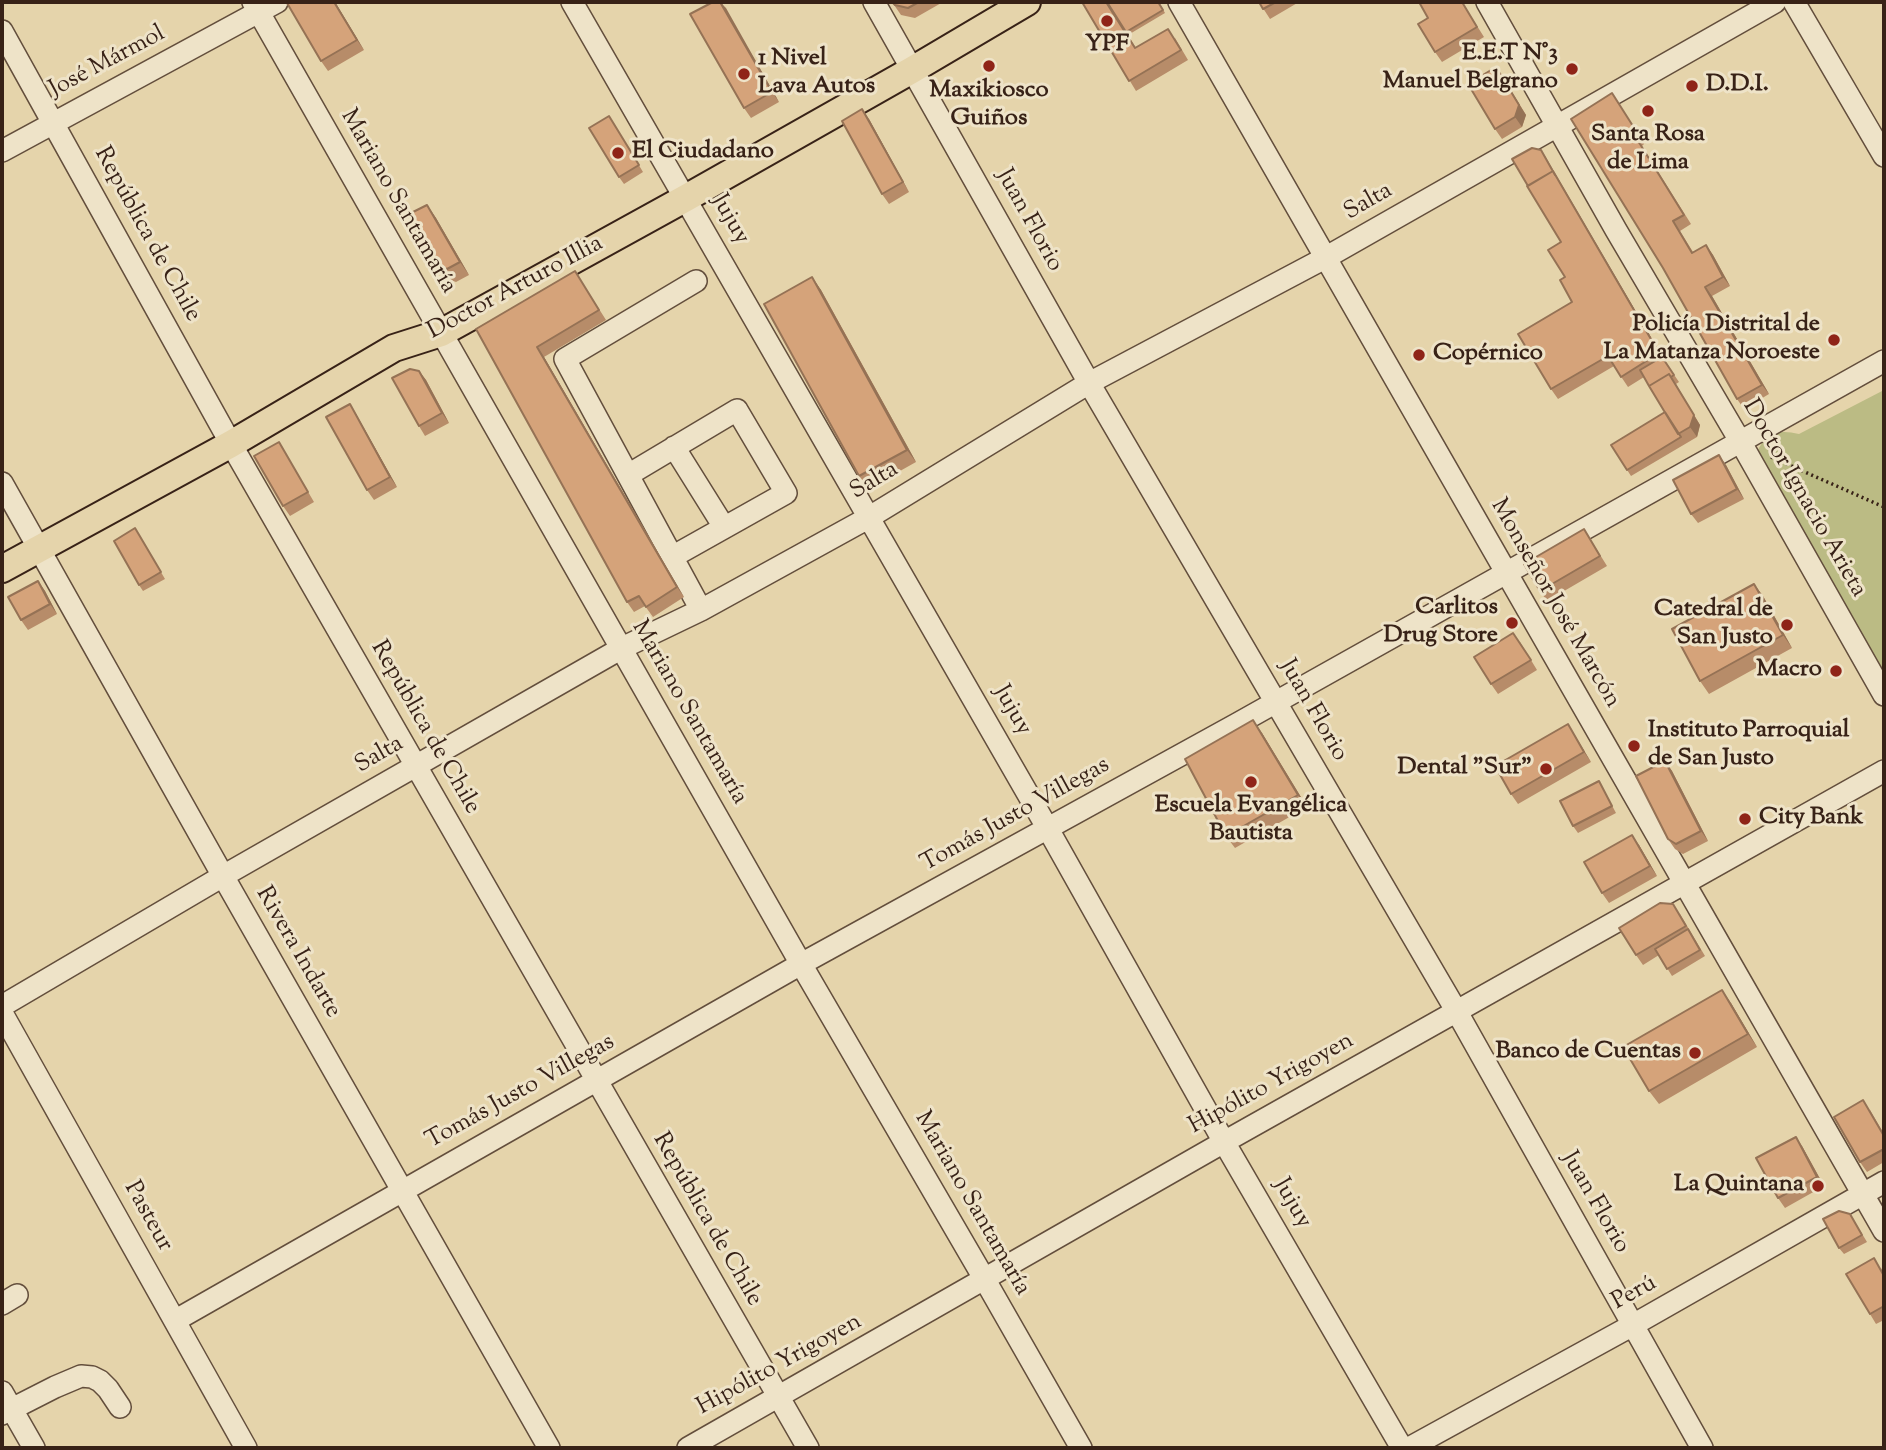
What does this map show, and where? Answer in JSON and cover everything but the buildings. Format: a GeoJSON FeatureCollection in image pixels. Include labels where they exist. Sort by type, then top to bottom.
{"type":"FeatureCollection","features":[{"type":"Feature","properties":{"kind":"main road","name":"Doctor Arturo Illia"},"geometry":{"type":"LineString","coordinates":[[2,569],[231,444],[394,348],[441,333],[686,198],[1027,2]]}},
{"type":"Feature","properties":{"kind":"street","name":"Jujuy"},"geometry":{"type":"LineString","coordinates":[[572,2],[1402,1448]]}},
{"type":"Feature","properties":{"kind":"street","name":"Juan Florio"},"geometry":{"type":"LineString","coordinates":[[874,2],[1089,383],[1457,1012],[1702,1448]]}},
{"type":"Feature","properties":{"kind":"street","name":"Monseñor José Marcón"},"geometry":{"type":"LineString","coordinates":[[1180,2],[1884,1231]]}},
{"type":"Feature","properties":{"kind":"street","name":"Doctor Ignacio Arieta"},"geometry":{"type":"LineString","coordinates":[[1487,2],[1884,695]]}},
{"type":"Feature","properties":{"kind":"street","name":"Salta"},"geometry":{"type":"LineString","coordinates":[[2,1006],[622,648],[701,610],[868,518],[1089,383],[1325,258],[1775,2]]}},
{"type":"Feature","properties":{"kind":"street"},"geometry":{"type":"LineString","coordinates":[[1794,2],[1884,156]]}},
{"type":"Feature","properties":{"kind":"street","name":"José Mármol"},"geometry":{"type":"LineString","coordinates":[[2,151],[263,5]]}},
{"type":"Feature","properties":{"kind":"street","name":"Mariano Santamaría"},"geometry":{"type":"LineString","coordinates":[[263,5],[441,333],[1081,1448]]}},
{"type":"Feature","properties":{"kind":"street","name":"República de Chile"},"geometry":{"type":"LineString","coordinates":[[2,31],[231,444],[808,1448]]}},
{"type":"Feature","properties":{"kind":"street"},"geometry":{"type":"LineString","coordinates":[[696,281],[565,359],[701,610]]}},
{"type":"Feature","properties":{"kind":"street","name":"Tomás Justo Villegas"},"geometry":{"type":"LineString","coordinates":[[176,1321],[801,964],[1507,574],[1884,361]]}},
{"type":"Feature","properties":{"kind":"street"},"geometry":{"type":"LineString","coordinates":[[628,475],[737,410],[786,493],[672,556]]}},
{"type":"Feature","properties":{"kind":"street"},"geometry":{"type":"LineString","coordinates":[[674,447],[724,527]]}},
{"type":"Feature","properties":{"kind":"street","name":"Rivera Indarte"},"geometry":{"type":"LineString","coordinates":[[2,483],[549,1448]]}},
{"type":"Feature","properties":{"kind":"street","name":"Hipólito Yrigoyen"},"geometry":{"type":"LineString","coordinates":[[688,1448],[1224,1142],[1884,771]]}},
{"type":"Feature","properties":{"kind":"street","name":"Pasteur"},"geometry":{"type":"LineString","coordinates":[[2,1013],[246,1448]]}},
{"type":"Feature","properties":{"kind":"street","name":"Perú"},"geometry":{"type":"LineString","coordinates":[[1409,1448],[1633,1325],[1884,1182]]}},
{"type":"Feature","properties":{"kind":"street"},"geometry":{"type":"LineString","coordinates":[[34,1448],[5,1405],[81,1376],[100,1381],[120,1407]]}},
{"type":"Feature","properties":{"kind":"path"},"geometry":{"type":"LineString","coordinates":[[1754,466],[1770,457],[1884,507]]}},
{"type":"Feature","properties":{"kind":"green space"},"geometry":{"type":"Polygon","coordinates":[[[1884,390],[1884,679],[1757,452],[1769,436],[1779,432],[1799,434],[1884,390]]]}},
{"type":"Feature","properties":{"kind":"place","name":"YPF"},"geometry":{"type":"Point","coordinates":[1107,21]}},
{"type":"Feature","properties":{"kind":"place","name":"Maxikiosco Guiños"},"geometry":{"type":"Point","coordinates":[989,66]}},
{"type":"Feature","properties":{"kind":"place","name":"E.E.T N°3 Manuel Belgrano"},"geometry":{"type":"Point","coordinates":[1572,69]}},
{"type":"Feature","properties":{"kind":"place","name":"1 Nivel Lava Autos"},"geometry":{"type":"Point","coordinates":[744,74]}},
{"type":"Feature","properties":{"kind":"place","name":"D.D.I."},"geometry":{"type":"Point","coordinates":[1692,86]}},
{"type":"Feature","properties":{"kind":"place","name":"Santa Rosa de Lima"},"geometry":{"type":"Point","coordinates":[1648,111]}},
{"type":"Feature","properties":{"kind":"place","name":"El Ciudadano"},"geometry":{"type":"Point","coordinates":[618,153]}},
{"type":"Feature","properties":{"kind":"place","name":"Policía Distrital de La Matanza Noroeste"},"geometry":{"type":"Point","coordinates":[1834,340]}},
{"type":"Feature","properties":{"kind":"place","name":"Copérnico"},"geometry":{"type":"Point","coordinates":[1419,355]}},
{"type":"Feature","properties":{"kind":"place","name":"Carlitos Drug Store"},"geometry":{"type":"Point","coordinates":[1512,623]}},
{"type":"Feature","properties":{"kind":"place","name":"Catedral de San Justo"},"geometry":{"type":"Point","coordinates":[1787,625]}},
{"type":"Feature","properties":{"kind":"place","name":"Macro"},"geometry":{"type":"Point","coordinates":[1836,671]}},
{"type":"Feature","properties":{"kind":"place","name":"Instituto Parroquial de San Justo"},"geometry":{"type":"Point","coordinates":[1634,746]}},
{"type":"Feature","properties":{"kind":"place","name":"Dental \"Sur\""},"geometry":{"type":"Point","coordinates":[1546,769]}},
{"type":"Feature","properties":{"kind":"place","name":"Escuela Evangélica Bautista"},"geometry":{"type":"Point","coordinates":[1251,782]}},
{"type":"Feature","properties":{"kind":"place","name":"City Bank"},"geometry":{"type":"Point","coordinates":[1745,819]}},
{"type":"Feature","properties":{"kind":"place","name":"Banco de Cuentas"},"geometry":{"type":"Point","coordinates":[1695,1053]}},
{"type":"Feature","properties":{"kind":"place","name":"La Quintana"},"geometry":{"type":"Point","coordinates":[1818,1186]}}]}
